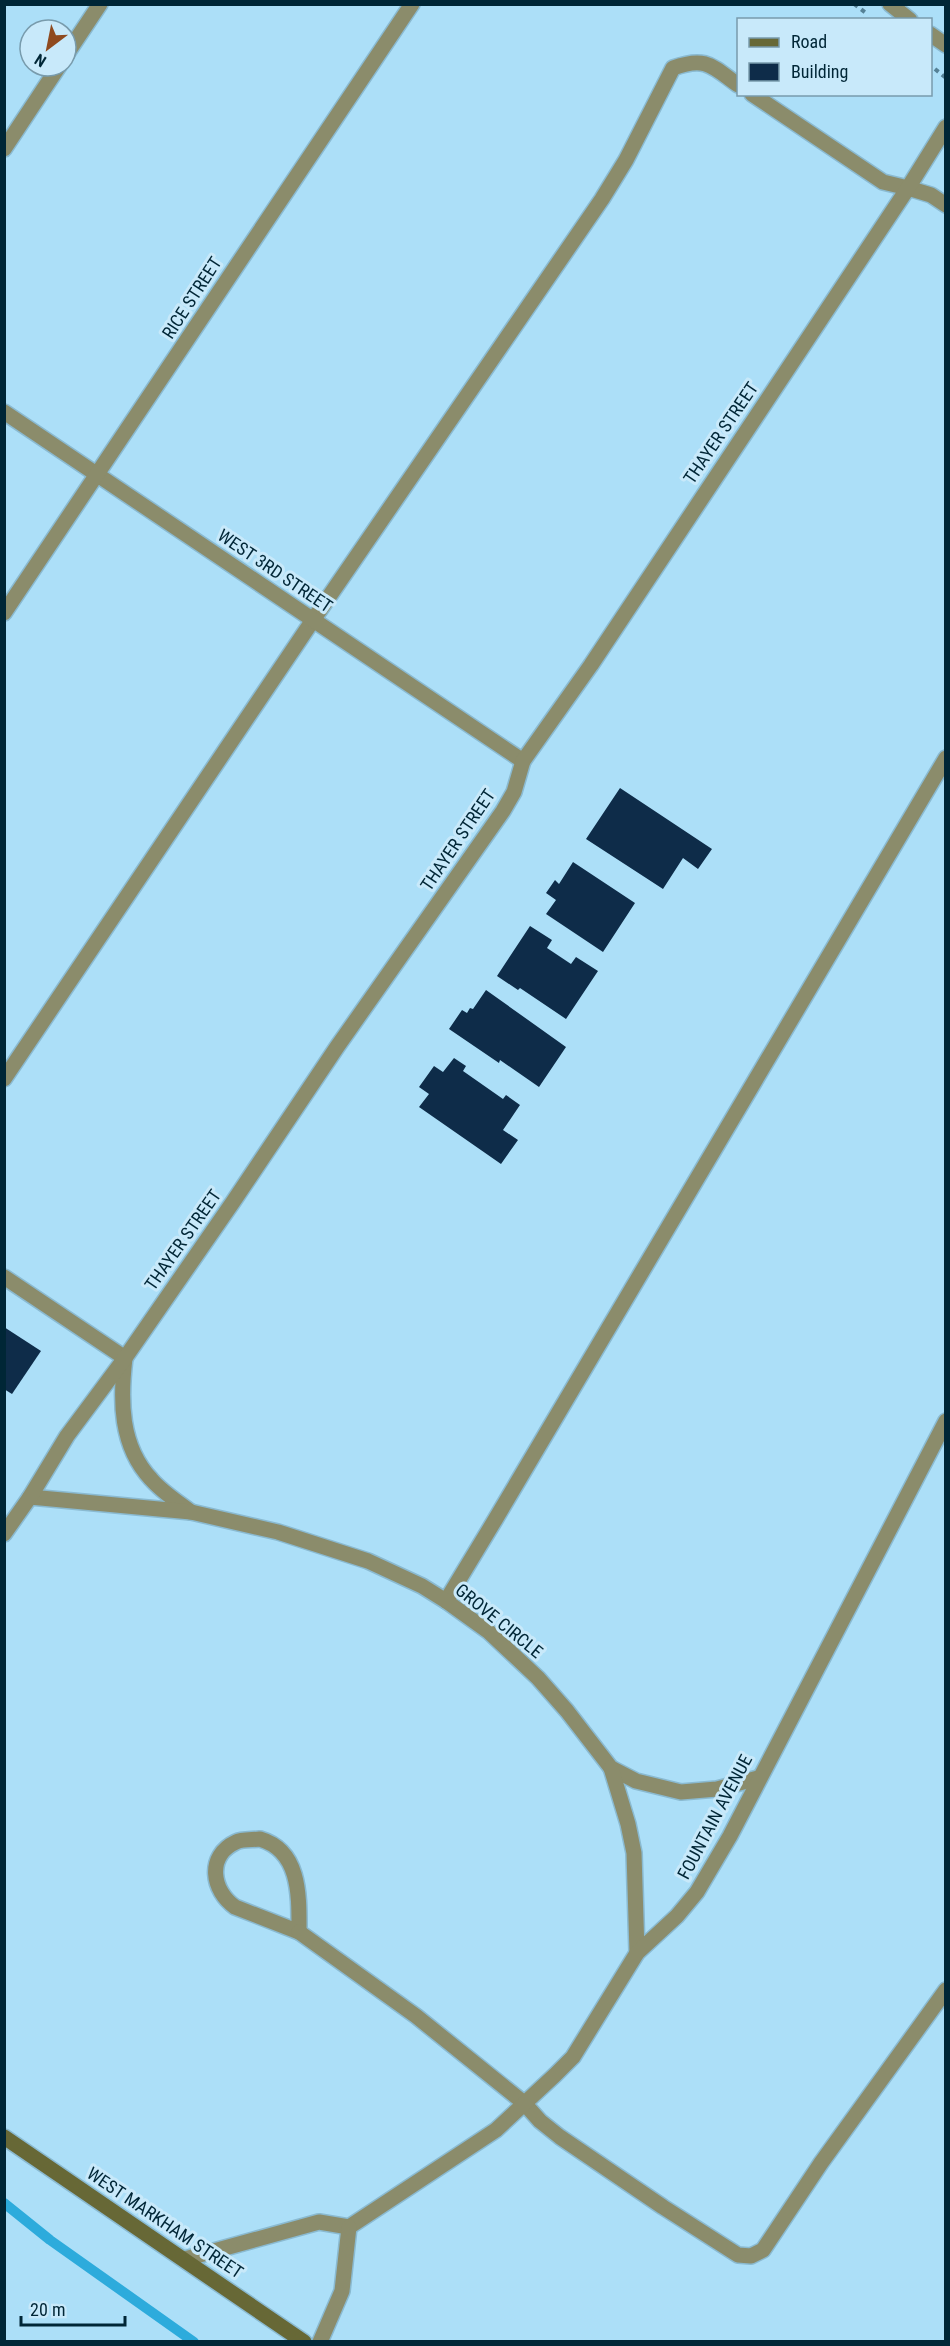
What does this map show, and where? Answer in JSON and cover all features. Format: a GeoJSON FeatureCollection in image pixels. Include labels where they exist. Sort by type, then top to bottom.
{"type":"FeatureCollection","features":[{"type":"Feature","properties":{"kind":"main road","name":"WEST MARKHAM STREET"},"geometry":{"type":"LineString","coordinates":[[4,2137],[304,2342]]}},
{"type":"Feature","properties":{"kind":"street"},"geometry":{"type":"LineString","coordinates":[[78,37],[100,4]]}},
{"type":"Feature","properties":{"kind":"street","name":"RICE STREET"},"geometry":{"type":"LineString","coordinates":[[4,614],[412,4]]}},
{"type":"Feature","properties":{"kind":"street"},"geometry":{"type":"LineString","coordinates":[[890,4],[908,18]]}},
{"type":"Feature","properties":{"kind":"street"},"geometry":{"type":"LineString","coordinates":[[932,35],[945,45]]}},
{"type":"Feature","properties":{"kind":"street"},"geometry":{"type":"LineString","coordinates":[[4,1079],[313,620],[602,199],[626,160],[673,68],[690,62],[700,62],[711,65],[737,84]]}},
{"type":"Feature","properties":{"kind":"street"},"geometry":{"type":"LineString","coordinates":[[4,149],[51,78]]}},
{"type":"Feature","properties":{"kind":"street"},"geometry":{"type":"LineString","coordinates":[[755,96],[883,182],[932,195],[945,205]]}},
{"type":"Feature","properties":{"kind":"street","name":"THAYER STREET"},"geometry":{"type":"LineString","coordinates":[[4,1534],[30,1497],[67,1436],[125,1358],[337,1047],[503,811],[514,792],[523,761],[591,665],[908,188],[945,127]]}},
{"type":"Feature","properties":{"kind":"street","name":"WEST 3RD STREET"},"geometry":{"type":"LineString","coordinates":[[4,412],[523,761]]}},
{"type":"Feature","properties":{"kind":"street"},"geometry":{"type":"LineString","coordinates":[[446,1600],[945,758]]}},
{"type":"Feature","properties":{"kind":"street"},"geometry":{"type":"LineString","coordinates":[[4,1276],[125,1358]]}},
{"type":"Feature","properties":{"kind":"street","name":"GROVE CIRCLE"},"geometry":{"type":"LineString","coordinates":[[125,1358],[122,1388],[125,1431],[133,1452],[152,1480],[191,1512]]}},
{"type":"Feature","properties":{"kind":"street","name":"FOUNTAIN AVENUE"},"geometry":{"type":"LineString","coordinates":[[348,2227],[496,2130],[573,2057],[637,1953],[678,1916],[697,1892],[730,1836],[758,1778],[945,1421]]}},
{"type":"Feature","properties":{"kind":"street","name":"GROVE CIRCLE"},"geometry":{"type":"LineString","coordinates":[[30,1497],[191,1512],[278,1532],[368,1561],[446,1600],[489,1632],[538,1678],[611,1768],[634,1853],[637,1953]]}},
{"type":"Feature","properties":{"kind":"street","name":"GROVE CIRCLE"},"geometry":{"type":"LineString","coordinates":[[611,1768],[636,1781],[661,1789],[681,1792],[717,1789],[758,1778]]}},
{"type":"Feature","properties":{"kind":"street"},"geometry":{"type":"LineString","coordinates":[[300,1932],[299,1891],[294,1872],[280,1849],[260,1839],[237,1842],[225,1851],[218,1861],[214,1875],[218,1890],[226,1900],[260,1918],[300,1932],[416,2016],[524,2103],[540,2121],[560,2137],[738,2255],[751,2256],[763,2250],[821,2163],[945,1990]]}},
{"type":"Feature","properties":{"kind":"street"},"geometry":{"type":"LineString","coordinates":[[185,2259],[319,2222],[348,2227],[342,2291],[320,2342]]}},
{"type":"Feature","properties":{"kind":"path"},"geometry":{"type":"LineString","coordinates":[[932,68],[945,78]]}},
{"type":"Feature","properties":{"kind":"building"},"geometry":{"type":"Polygon","coordinates":[[[620,788],[712,849],[698,869],[683,858],[663,889],[586,839],[620,788]]]}},
{"type":"Feature","properties":{"kind":"building"},"geometry":{"type":"Polygon","coordinates":[[[573,862],[635,903],[603,952],[546,914],[556,900],[546,893],[555,880],[559,884],[573,862]]]}},
{"type":"Feature","properties":{"kind":"building"},"geometry":{"type":"Polygon","coordinates":[[[530,926],[552,940],[547,948],[571,964],[576,957],[598,971],[566,1019],[520,988],[518,990],[497,976],[530,926]]]}},
{"type":"Feature","properties":{"kind":"building"},"geometry":{"type":"Polygon","coordinates":[[[486,990],[566,1047],[539,1087],[449,1029],[462,1010],[467,1013],[470,1008],[473,1009],[486,990]]]}},
{"type":"Feature","properties":{"kind":"building"},"geometry":{"type":"Polygon","coordinates":[[[454,1058],[466,1066],[463,1071],[503,1099],[506,1095],[520,1105],[503,1130],[518,1140],[501,1164],[419,1107],[429,1094],[419,1087],[434,1066],[443,1072],[454,1058]]]}},
{"type":"Feature","properties":{"kind":"building"},"geometry":{"type":"Polygon","coordinates":[[[4,1327],[41,1351],[12,1394],[4,1389],[4,1327]]]}},
{"type":"Feature","properties":{"kind":"waterway"},"geometry":{"type":"LineString","coordinates":[[4,2203],[50,2240],[194,2342]]}}]}
